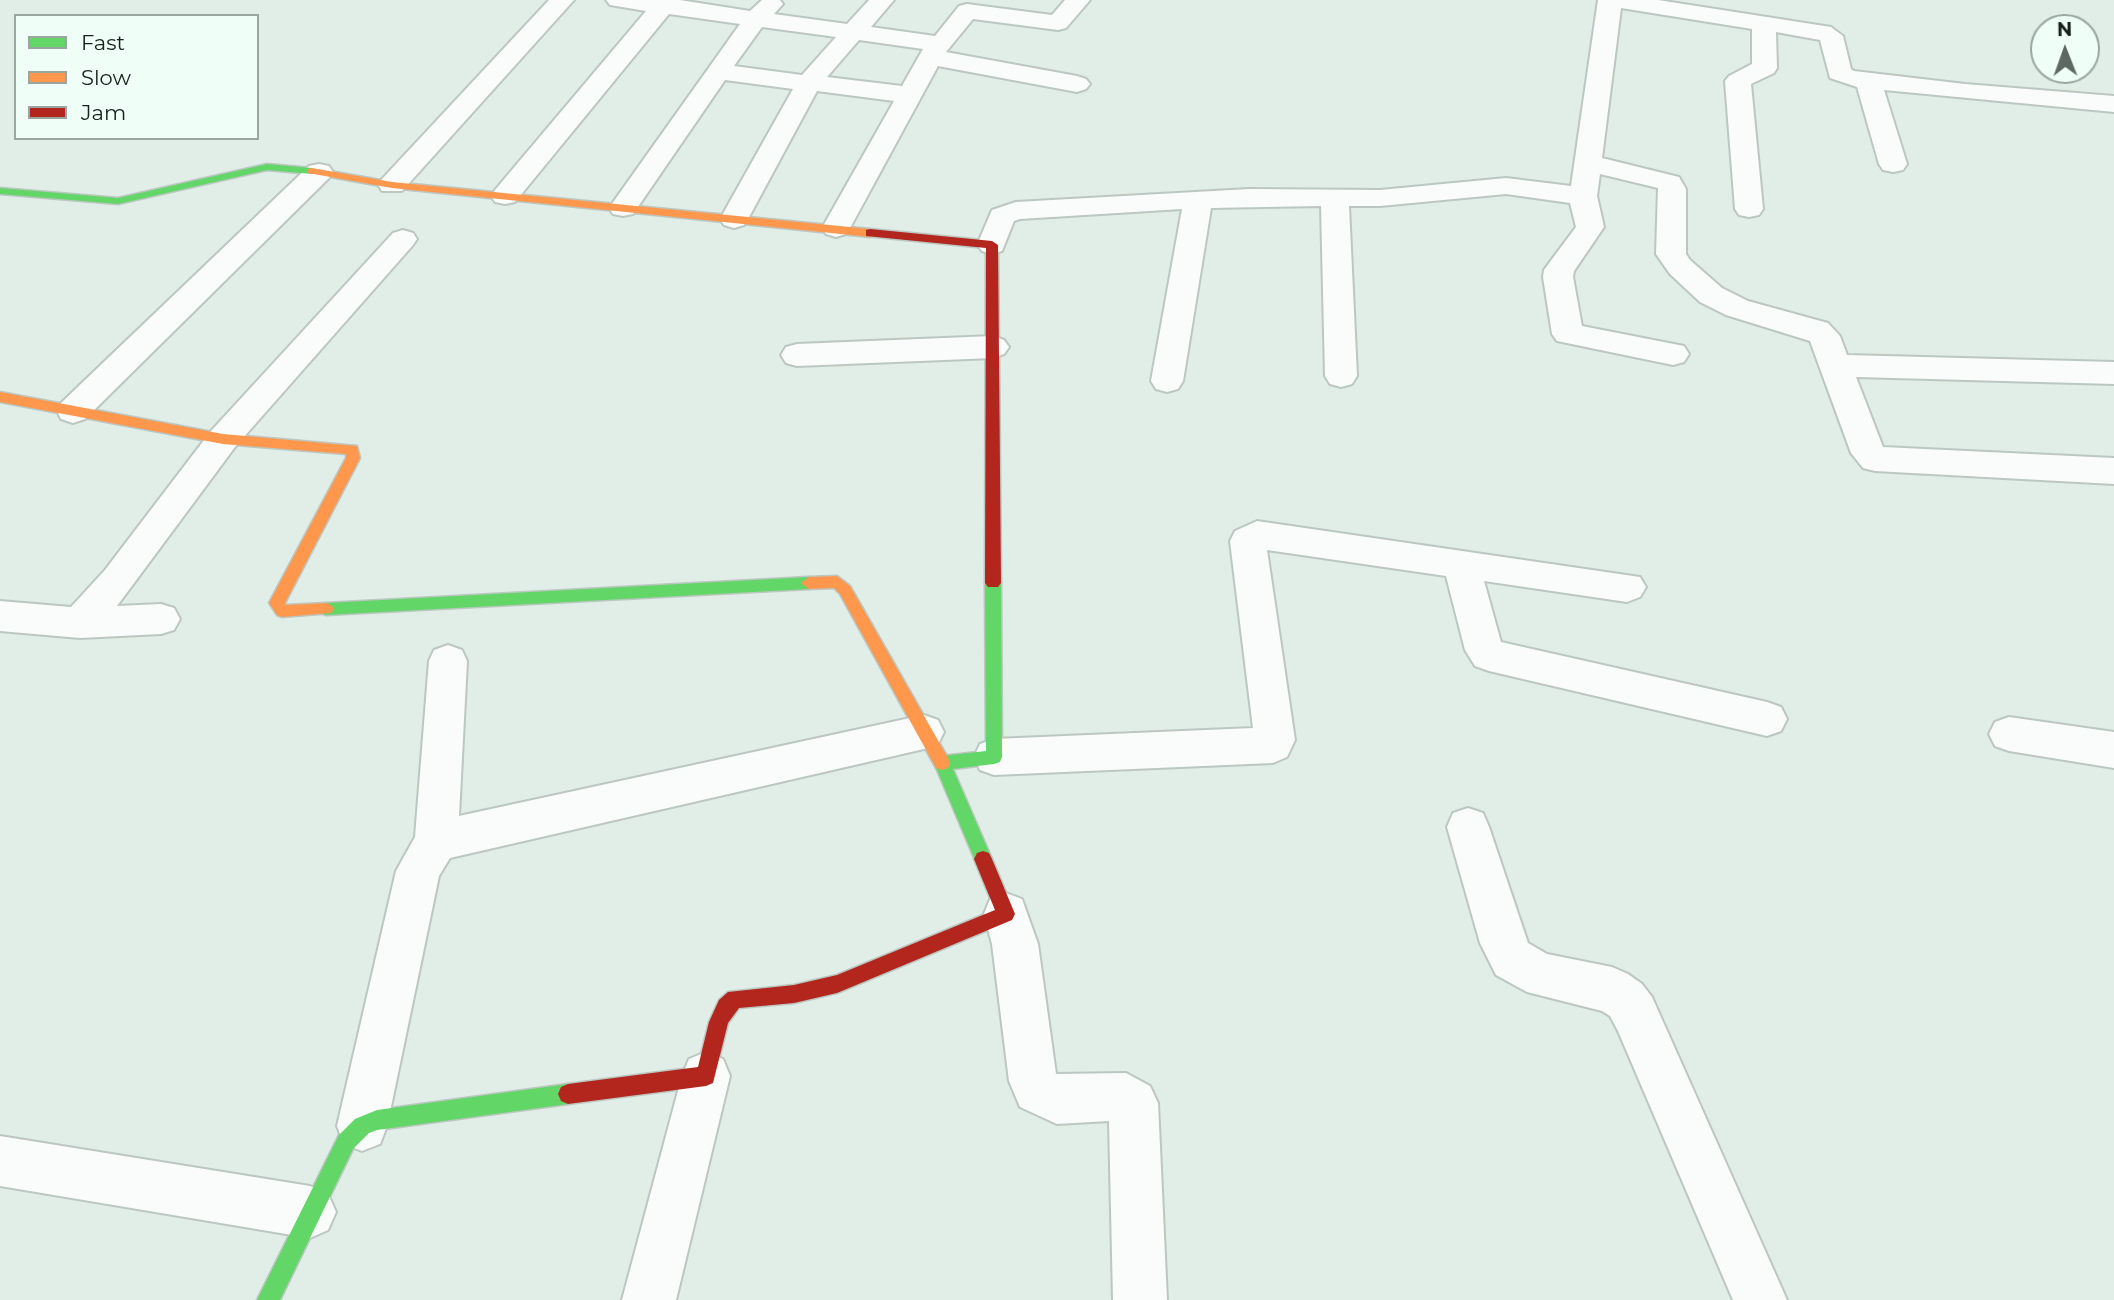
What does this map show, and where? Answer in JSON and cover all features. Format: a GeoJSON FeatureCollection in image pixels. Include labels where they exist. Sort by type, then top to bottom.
{"type":"FeatureCollection","features":[{"type":"Feature","properties":{"kind":"street"},"geometry":{"type":"LineString","coordinates":[[392,185],[562,0]]}},
{"type":"Feature","properties":{"kind":"street"},"geometry":{"type":"LineString","coordinates":[[618,0],[665,3],[853,33],[1077,84]]}},
{"type":"Feature","properties":{"kind":"street"},"geometry":{"type":"LineString","coordinates":[[623,208],[755,19],[775,0]]}},
{"type":"Feature","properties":{"kind":"street"},"geometry":{"type":"LineString","coordinates":[[734,219],[810,82],[882,0]]}},
{"type":"Feature","properties":{"kind":"street"},"geometry":{"type":"LineString","coordinates":[[836,228],[934,50],[967,11],[1058,23],[1078,0]]}},
{"type":"Feature","properties":{"kind":"street"},"geometry":{"type":"LineString","coordinates":[[1673,354],[1568,334],[1558,277],[1559,271],[1590,227],[1583,196],[1610,0],[1828,34],[1842,75],[2037,99],[2114,104]]}},
{"type":"Feature","properties":{"kind":"street"},"geometry":{"type":"LineString","coordinates":[[505,197],[665,3]]}},
{"type":"Feature","properties":{"kind":"street"},"geometry":{"type":"LineString","coordinates":[[1749,209],[1738,81],[1765,68],[1764,23]]}},
{"type":"Feature","properties":{"kind":"street"},"geometry":{"type":"LineString","coordinates":[[718,72],[909,95]]}},
{"type":"Feature","properties":{"kind":"street"},"geometry":{"type":"LineString","coordinates":[[1868,80],[1893,164]]}},
{"type":"Feature","properties":{"kind":"street"},"geometry":{"type":"LineString","coordinates":[[1589,163],[1661,178],[1669,183],[1672,189],[1671,254],[1679,267],[1726,304],[1817,330],[1824,336],[1868,453],[1875,458],[2114,471]]}},
{"type":"Feature","properties":{"kind":"street"},"geometry":{"type":"LineString","coordinates":[[0,191],[118,201],[267,167],[319,172],[392,185],[992,245]]}},
{"type":"Feature","properties":{"kind":"street"},"geometry":{"type":"LineString","coordinates":[[74,411],[319,172]]}},
{"type":"Feature","properties":{"kind":"street"},"geometry":{"type":"LineString","coordinates":[[994,757],[992,245],[1002,216],[1008,212],[1265,196],[1380,198],[1506,187],[1583,196]]}},
{"type":"Feature","properties":{"kind":"street"},"geometry":{"type":"LineString","coordinates":[[1335,198],[1341,376]]}},
{"type":"Feature","properties":{"kind":"street"},"geometry":{"type":"LineString","coordinates":[[1167,381],[1198,200]]}},
{"type":"Feature","properties":{"kind":"street"},"geometry":{"type":"LineString","coordinates":[[80,623],[118,580],[223,439],[403,239]]}},
{"type":"Feature","properties":{"kind":"street"},"geometry":{"type":"LineString","coordinates":[[797,355],[993,347]]}},
{"type":"Feature","properties":{"kind":"street"},"geometry":{"type":"LineString","coordinates":[[1835,366],[2114,373]]}},
{"type":"Feature","properties":{"kind":"street"},"geometry":{"type":"LineString","coordinates":[[0,397],[223,439],[352,450],[353,458],[276,603],[282,611],[822,580],[837,582],[845,590],[933,748],[1006,914],[1015,944],[1033,1081],[1037,1090],[1056,1100],[1116,1096],[1126,1097],[1133,1103],[1139,1300]]}},
{"type":"Feature","properties":{"kind":"street"},"geometry":{"type":"LineString","coordinates":[[436,841],[933,748],[994,757],[1273,745],[1275,740],[1248,541],[1251,537],[1267,536],[1628,587]]}},
{"type":"Feature","properties":{"kind":"street"},"geometry":{"type":"LineString","coordinates":[[1461,563],[1484,650],[1489,654],[1767,719]]}},
{"type":"Feature","properties":{"kind":"street"},"geometry":{"type":"LineString","coordinates":[[0,617],[80,623],[161,619]]}},
{"type":"Feature","properties":{"kind":"street"},"geometry":{"type":"LineString","coordinates":[[362,1126],[418,871],[436,841],[447,661]]}},
{"type":"Feature","properties":{"kind":"street"},"geometry":{"type":"LineString","coordinates":[[2009,734],[2114,750]]}},
{"type":"Feature","properties":{"kind":"street"},"geometry":{"type":"LineString","coordinates":[[1468,827],[1503,943],[1512,959],[1537,974],[1612,990],[1626,1000],[1635,1014],[1760,1300]]}},
{"type":"Feature","properties":{"kind":"street"},"geometry":{"type":"LineString","coordinates":[[649,1300],[719,1022],[726,1007],[735,999],[794,994],[837,984],[1006,914]]}},
{"type":"Feature","properties":{"kind":"street"},"geometry":{"type":"LineString","coordinates":[[268,1300],[346,1142],[362,1126],[377,1120],[706,1076]]}},
{"type":"Feature","properties":{"kind":"street"},"geometry":{"type":"LineString","coordinates":[[0,1161],[310,1212]]}},
{"type":"Feature","properties":{"kind":"traffic: fast"},"geometry":{"type":"LineString","coordinates":[[0,191],[118,201],[267,167],[312,171]]}},
{"type":"Feature","properties":{"kind":"traffic: fast"},"geometry":{"type":"LineString","coordinates":[[326,609],[809,583]]}},
{"type":"Feature","properties":{"kind":"traffic: fast"},"geometry":{"type":"LineString","coordinates":[[983,859],[942,763],[994,757],[993,583]]}},
{"type":"Feature","properties":{"kind":"traffic: fast"},"geometry":{"type":"LineString","coordinates":[[268,1300],[346,1142],[362,1126],[377,1120],[568,1094]]}},
{"type":"Feature","properties":{"kind":"traffic: slow"},"geometry":{"type":"LineString","coordinates":[[312,171],[392,185],[870,233]]}},
{"type":"Feature","properties":{"kind":"traffic: slow"},"geometry":{"type":"LineString","coordinates":[[0,397],[223,439],[352,450],[353,458],[277,603],[282,611],[326,609]]}},
{"type":"Feature","properties":{"kind":"traffic: slow"},"geometry":{"type":"LineString","coordinates":[[809,583],[837,582],[845,590],[942,763]]}},
{"type":"Feature","properties":{"kind":"traffic: jam"},"geometry":{"type":"LineString","coordinates":[[870,233],[992,245],[993,583]]}},
{"type":"Feature","properties":{"kind":"traffic: jam"},"geometry":{"type":"LineString","coordinates":[[568,1094],[706,1076],[719,1022],[726,1007],[735,999],[794,994],[837,984],[1006,914],[983,859]]}}]}
